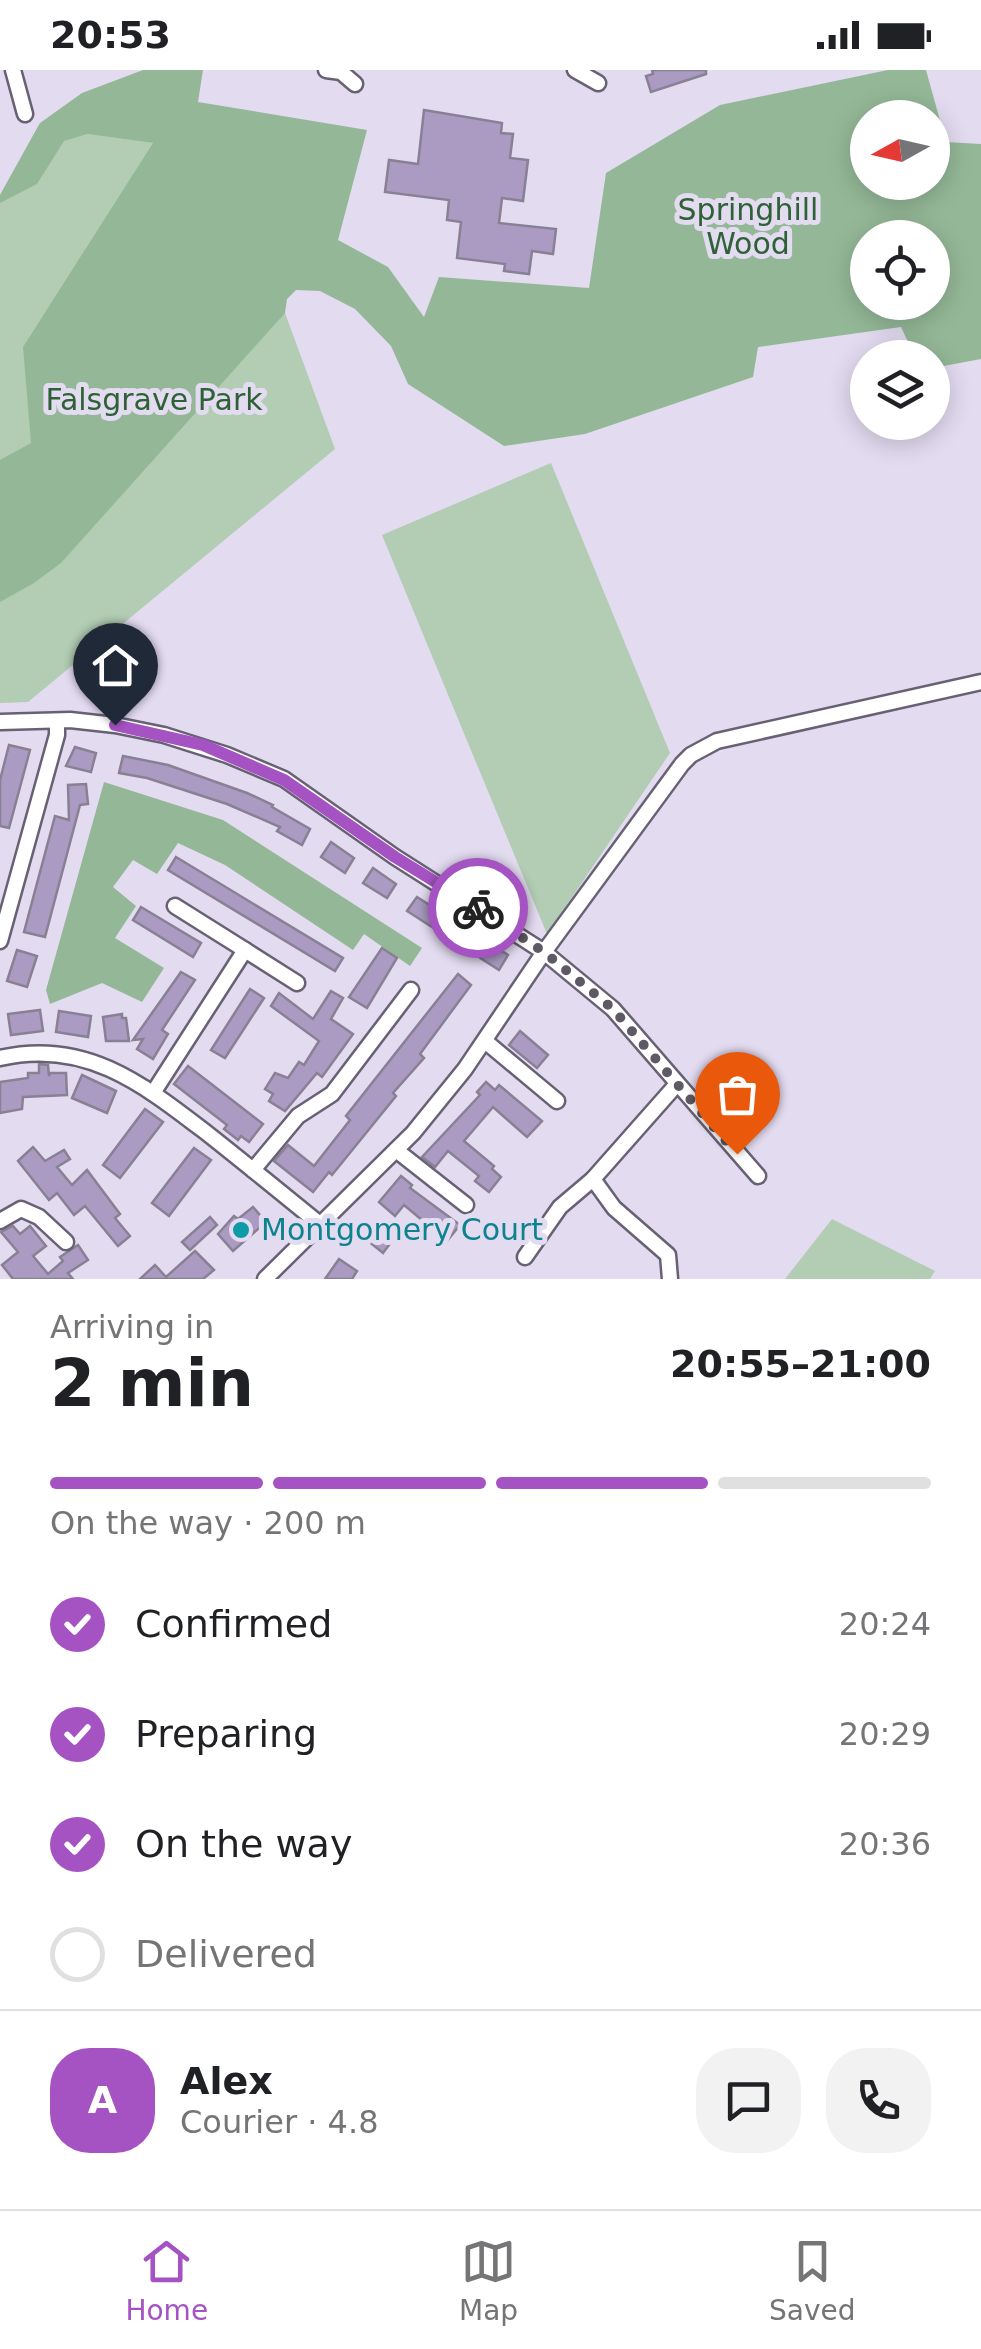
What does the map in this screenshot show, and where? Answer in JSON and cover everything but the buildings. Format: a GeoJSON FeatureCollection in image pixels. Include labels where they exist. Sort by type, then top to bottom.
{"type":"FeatureCollection","features":[{"type":"Feature","properties":{"kind":"street"},"geometry":{"type":"LineString","coordinates":[[13,70],[25,114]]}},
{"type":"Feature","properties":{"kind":"street"},"geometry":{"type":"LineString","coordinates":[[326,70],[341,72],[355,84]]}},
{"type":"Feature","properties":{"kind":"street"},"geometry":{"type":"LineString","coordinates":[[575,70],[598,83]]}},
{"type":"Feature","properties":{"kind":"street"},"geometry":{"type":"LineString","coordinates":[[273,1277],[396,1150],[466,1069],[544,952],[682,764],[701,748],[716,741],[981,682]]}},
{"type":"Feature","properties":{"kind":"street"},"geometry":{"type":"LineString","coordinates":[[0,941],[4,913],[57,734],[57,720]]}},
{"type":"Feature","properties":{"kind":"street"},"geometry":{"type":"LineString","coordinates":[[0,722],[86,721],[164,735],[203,745],[284,780],[544,952],[613,1009],[758,1176]]}},
{"type":"Feature","properties":{"kind":"street"},"geometry":{"type":"LineString","coordinates":[[175,906],[298,982]]}},
{"type":"Feature","properties":{"kind":"street"},"geometry":{"type":"LineString","coordinates":[[153,1092],[245,950]]}},
{"type":"Feature","properties":{"kind":"street"},"geometry":{"type":"LineString","coordinates":[[253,1170],[298,1116],[332,1094],[372,1030],[411,990]]}},
{"type":"Feature","properties":{"kind":"street"},"geometry":{"type":"LineString","coordinates":[[484,1041],[557,1101]]}},
{"type":"Feature","properties":{"kind":"street"},"geometry":{"type":"LineString","coordinates":[[0,1058],[49,1052],[81,1058],[123,1074],[153,1092],[322,1226]]}},
{"type":"Feature","properties":{"kind":"street"},"geometry":{"type":"LineString","coordinates":[[524,1257],[560,1206],[592,1179],[677,1084]]}},
{"type":"Feature","properties":{"kind":"street"},"geometry":{"type":"LineString","coordinates":[[396,1150],[466,1205]]}},
{"type":"Feature","properties":{"kind":"street"},"geometry":{"type":"LineString","coordinates":[[592,1179],[614,1208],[668,1255],[670,1279]]}},
{"type":"Feature","properties":{"kind":"street"},"geometry":{"type":"LineString","coordinates":[[0,1221],[21,1209],[39,1217],[66,1242]]}},
{"type":"Feature","properties":{"kind":"green space","name":"Springhill Wood"},"geometry":{"type":"Polygon","coordinates":[[[143,70],[203,70],[198,102],[367,130],[338,240],[388,267],[424,317],[439,277],[589,288],[606,173],[720,105],[888,70],[926,70],[934,100],[850,100],[850,200],[950,200],[950,142],[981,144],[981,359],[950,365],[950,340],[907,340],[901,327],[758,347],[753,377],[585,434],[504,446],[408,384],[391,346],[355,309],[320,291],[296,290],[287,299],[285,313],[61,563],[0,602],[0,460],[31,443],[23,347],[153,143],[87,134],[64,141],[37,184],[0,203],[0,195],[40,123],[82,93],[143,70]]]}},
{"type":"Feature","properties":{"kind":"green space","name":"Falsgrave Park"},"geometry":{"type":"Polygon","coordinates":[[[40,123],[154,143],[285,313],[335,449],[28,702],[0,703],[0,195],[40,123]]]}},
{"type":"Feature","properties":{"kind":"green space"},"geometry":{"type":"Polygon","coordinates":[[[551,463],[670,753],[547,934],[382,535],[551,463]]]}},
{"type":"Feature","properties":{"kind":"green space"},"geometry":{"type":"Polygon","coordinates":[[[104,782],[223,820],[422,948],[410,966],[364,934],[353,950],[225,865],[178,843],[157,874],[133,860],[113,887],[136,906],[115,938],[164,968],[142,1002],[102,983],[50,1004],[46,990],[104,782]]]}},
{"type":"Feature","properties":{"kind":"green space"},"geometry":{"type":"Polygon","coordinates":[[[832,1219],[935,1271],[930,1279],[785,1279],[832,1219]]]}},
{"type":"Feature","properties":{"kind":"way so far"},"geometry":{"type":"LineString","coordinates":[[478,908],[544,952],[613,1009],[737,1154]]}},
{"type":"Feature","properties":{"kind":"place","name":"Montgomery Court"},"geometry":{"type":"Point","coordinates":[241,1230]}},
{"type":"Feature","properties":{"kind":"route"},"geometry":{"type":"LineString","coordinates":[[115,725],[203,745],[284,780],[395,857],[478,908]]}}]}
